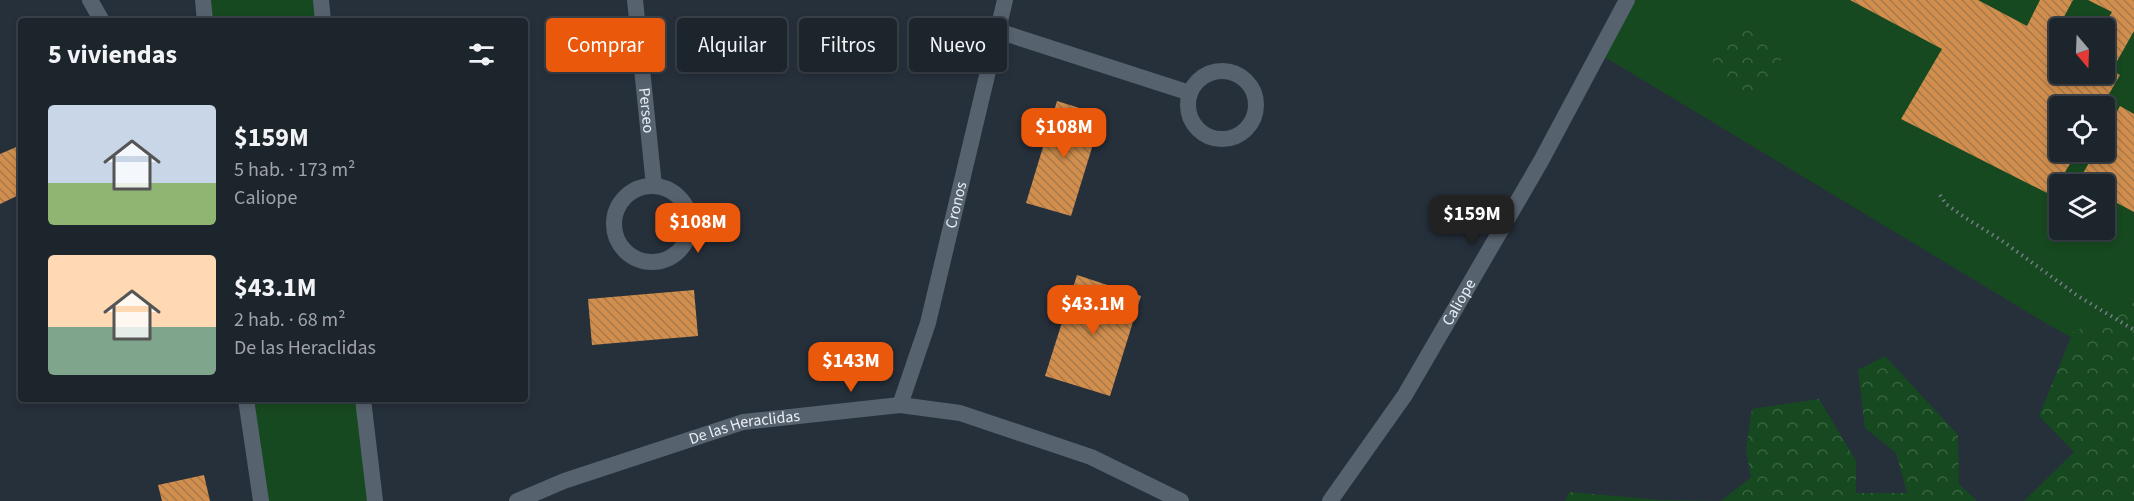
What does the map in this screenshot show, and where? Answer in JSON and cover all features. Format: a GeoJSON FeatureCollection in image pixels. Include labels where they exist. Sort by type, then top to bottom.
{"type":"FeatureCollection","features":[{"type":"Feature","properties":{"kind":"street"},"geometry":{"type":"LineString","coordinates":[[90,0],[100,18]]}},
{"type":"Feature","properties":{"kind":"street"},"geometry":{"type":"LineString","coordinates":[[203,0],[205,18]]}},
{"type":"Feature","properties":{"kind":"street"},"geometry":{"type":"LineString","coordinates":[[321,0],[323,18]]}},
{"type":"Feature","properties":{"kind":"street","name":"Perseo"},"geometry":{"type":"LineString","coordinates":[[635,0],[654,186]]}},
{"type":"Feature","properties":{"kind":"street","name":"Cronos"},"geometry":{"type":"LineString","coordinates":[[1001,18],[1005,0]]}},
{"type":"Feature","properties":{"kind":"street","name":"Caliope"},"geometry":{"type":"LineString","coordinates":[[1330,501],[1405,394],[1541,161],[1627,0]]}},
{"type":"Feature","properties":{"kind":"street"},"geometry":{"type":"LineString","coordinates":[[1007,34],[1190,93]]}},
{"type":"Feature","properties":{"kind":"street"},"geometry":{"type":"LineString","coordinates":[[1226,71],[1237,74],[1247,81],[1253,90],[1256,101],[1255,113],[1251,123],[1243,131],[1223,139],[1212,137],[1202,132],[1194,124],[1188,104],[1190,93],[1204,76],[1226,71]]}},
{"type":"Feature","properties":{"kind":"street","name":"Cronos"},"geometry":{"type":"LineString","coordinates":[[900,405],[928,323],[988,72]]}},
{"type":"Feature","properties":{"kind":"street"},"geometry":{"type":"LineString","coordinates":[[654,186],[667,189],[677,195],[685,205],[690,228],[680,250],[670,258],[646,261],[634,258],[617,240],[614,228],[615,215],[620,203],[629,193],[641,187],[654,186]]}},
{"type":"Feature","properties":{"kind":"street"},"geometry":{"type":"LineString","coordinates":[[246,402],[261,501]]}},
{"type":"Feature","properties":{"kind":"street"},"geometry":{"type":"LineString","coordinates":[[363,402],[375,501]]}},
{"type":"Feature","properties":{"kind":"street","name":"De las Heraclidas"},"geometry":{"type":"LineString","coordinates":[[517,501],[564,481],[743,422],[900,405],[960,413],[1091,457],[1181,501]]}},
{"type":"Feature","properties":{"kind":"path"},"geometry":{"type":"LineString","coordinates":[[1940,195],[1946,204],[1964,218],[2001,240],[2078,296],[2134,330]]}},
{"type":"Feature","properties":{"kind":"green space"},"geometry":{"type":"Polygon","coordinates":[[[203,0],[321,0],[323,18],[205,18],[203,0]]]}},
{"type":"Feature","properties":{"kind":"green space"},"geometry":{"type":"Polygon","coordinates":[[[1627,0],[2134,0],[2134,373],[2049,325],[1598,53],[1627,0]]]}},
{"type":"Feature","properties":{"kind":"green space"},"geometry":{"type":"Polygon","coordinates":[[[1740,26],[1754,26],[1766,31],[1776,41],[1781,60],[1776,79],[1766,89],[1754,94],[1740,94],[1728,89],[1718,79],[1713,67],[1713,53],[1718,41],[1728,31],[1740,26]]]}},
{"type":"Feature","properties":{"kind":"green space"},"geometry":{"type":"Polygon","coordinates":[[[2134,297],[2134,501],[2024,501],[2074,452],[2039,416],[2073,332],[2122,312],[2134,297]]]}},
{"type":"Feature","properties":{"kind":"green space"},"geometry":{"type":"Polygon","coordinates":[[[1885,356],[1958,435],[1959,484],[1977,501],[1721,501],[1751,477],[1746,449],[1752,409],[1819,399],[1856,461],[1856,493],[1907,493],[1896,453],[1865,428],[1858,370],[1885,356]]]}},
{"type":"Feature","properties":{"kind":"green space"},"geometry":{"type":"Polygon","coordinates":[[[246,402],[365,402],[377,501],[261,501],[246,402]]]}},
{"type":"Feature","properties":{"kind":"green space"},"geometry":{"type":"Polygon","coordinates":[[[1569,492],[1662,500],[1721,501],[1565,501],[1569,492]]]}},
{"type":"Feature","properties":{"kind":"building"},"geometry":{"type":"Polygon","coordinates":[[[1850,0],[1978,0],[2027,26],[2040,0],[2073,0],[2063,18],[2049,18],[2049,84],[2115,84],[2108,96],[2049,96],[2049,162],[2071,162],[2064,174],[2049,174],[2049,194],[1901,119],[1942,49],[1850,0]]]}},
{"type":"Feature","properties":{"kind":"building"},"geometry":{"type":"Polygon","coordinates":[[[2088,0],[2134,0],[2134,31],[2115,65],[2115,18],[2108,18],[2112,12],[2088,0]]]}},
{"type":"Feature","properties":{"kind":"building"},"geometry":{"type":"Polygon","coordinates":[[[2115,72],[2120,75],[2115,84],[2115,72]]]}},
{"type":"Feature","properties":{"kind":"building"},"geometry":{"type":"Polygon","coordinates":[[[1057,101],[1102,115],[1071,216],[1026,203],[1057,101]]]}},
{"type":"Feature","properties":{"kind":"building"},"geometry":{"type":"Polygon","coordinates":[[[2120,106],[2134,114],[2134,212],[2115,202],[2115,174],[2083,174],[2089,162],[2115,162],[2115,115],[2120,106]]]}},
{"type":"Feature","properties":{"kind":"building"},"geometry":{"type":"Polygon","coordinates":[[[18,146],[18,195],[0,204],[0,154],[18,146]]]}},
{"type":"Feature","properties":{"kind":"building"},"geometry":{"type":"Polygon","coordinates":[[[1077,275],[1141,296],[1110,396],[1045,376],[1077,275]]]}},
{"type":"Feature","properties":{"kind":"building"},"geometry":{"type":"Polygon","coordinates":[[[694,290],[698,336],[592,345],[588,299],[694,290]]]}},
{"type":"Feature","properties":{"kind":"building"},"geometry":{"type":"Polygon","coordinates":[[[204,475],[210,501],[162,501],[158,485],[204,475]]]}}]}
